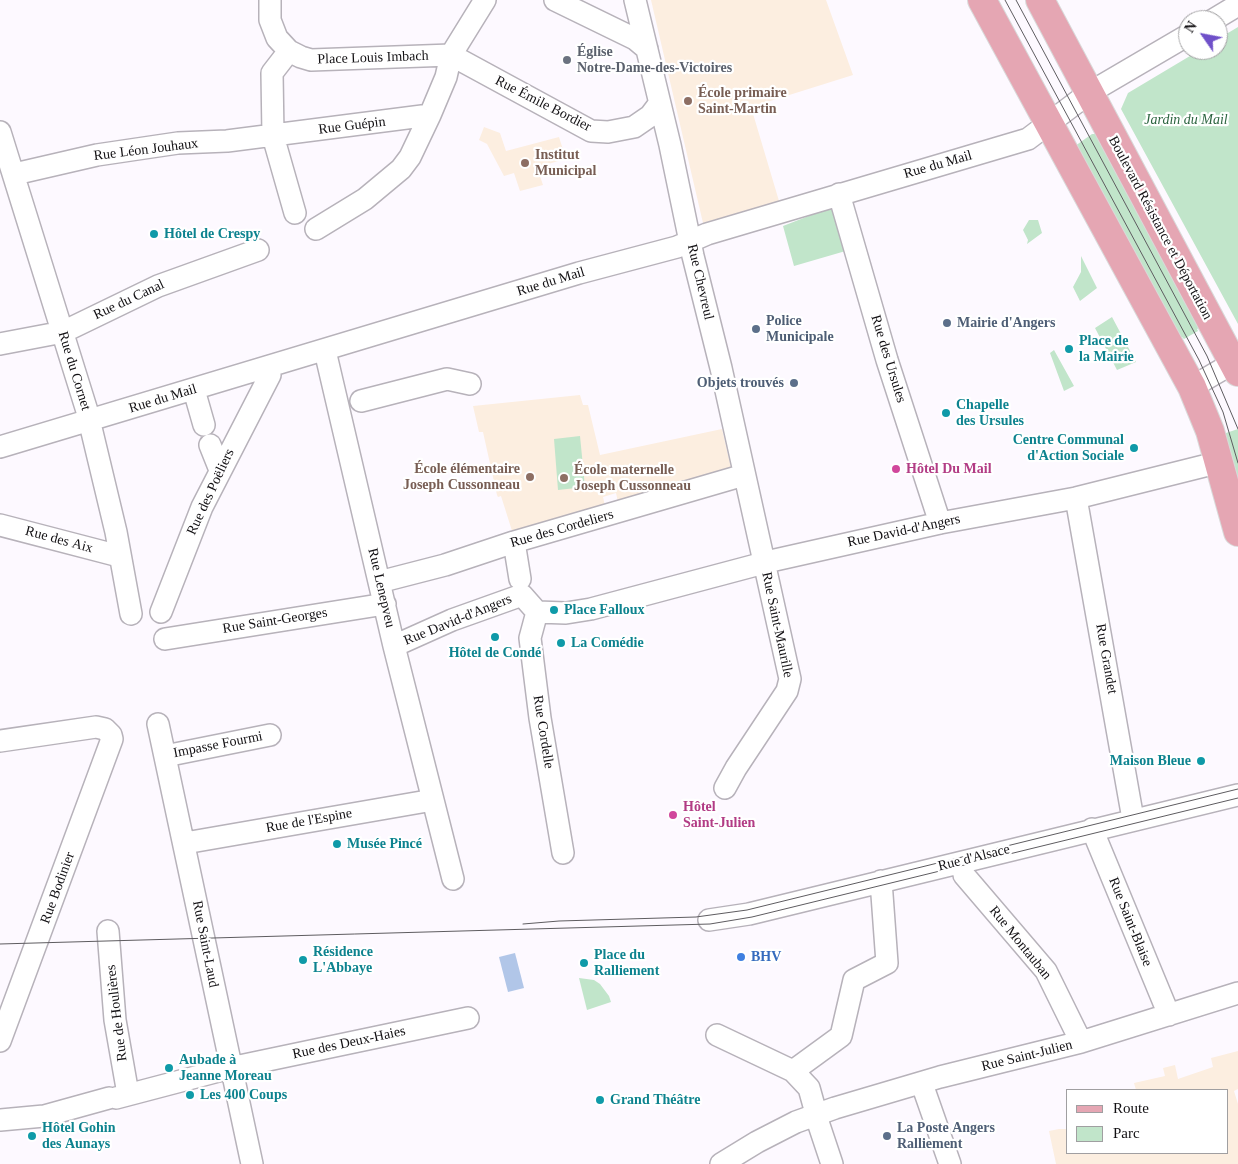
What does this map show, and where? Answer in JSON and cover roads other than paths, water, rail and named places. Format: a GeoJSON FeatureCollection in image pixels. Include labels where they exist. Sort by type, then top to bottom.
{"type":"FeatureCollection","features":[{"type":"Feature","properties":{"kind":"main road"},"geometry":{"type":"LineString","coordinates":[[982,0],[1192,387],[1220,462],[1238,532]]}},
{"type":"Feature","properties":{"kind":"main road","name":"Boulevard Résistance et Déportation"},"geometry":{"type":"LineString","coordinates":[[1040,0],[1237,364]]}},
{"type":"Feature","properties":{"kind":"street"},"geometry":{"type":"LineString","coordinates":[[270,0],[273,30],[282,46],[289,51],[272,74],[274,136],[296,213]]}},
{"type":"Feature","properties":{"kind":"street"},"geometry":{"type":"LineString","coordinates":[[316,229],[365,199],[401,169],[410,157],[430,116],[452,55],[485,0]]}},
{"type":"Feature","properties":{"kind":"street"},"geometry":{"type":"LineString","coordinates":[[555,0],[635,39],[648,49]]}},
{"type":"Feature","properties":{"kind":"street","name":"Rue Chevreul"},"geometry":{"type":"LineString","coordinates":[[636,0],[764,564]]}},
{"type":"Feature","properties":{"kind":"street","name":"Rue du Mail"},"geometry":{"type":"LineString","coordinates":[[0,447],[89,422],[579,273],[690,242],[838,194],[1028,138],[1089,92],[1178,41]]}},
{"type":"Feature","properties":{"kind":"street","name":"Place Louis Imbach"},"geometry":{"type":"LineString","coordinates":[[289,51],[311,60],[452,55]]}},
{"type":"Feature","properties":{"kind":"street","name":"Rue Émile Bordier"},"geometry":{"type":"LineString","coordinates":[[452,55],[591,131],[608,132],[634,127],[650,116],[659,104]]}},
{"type":"Feature","properties":{"kind":"street","name":"Rue Guépin"},"geometry":{"type":"LineString","coordinates":[[274,136],[430,116]]}},
{"type":"Feature","properties":{"kind":"street","name":"Rue du Cornet"},"geometry":{"type":"LineString","coordinates":[[0,132],[63,332],[89,422],[116,532],[131,614]]}},
{"type":"Feature","properties":{"kind":"street","name":"Rue Léon Jouhaux"},"geometry":{"type":"LineString","coordinates":[[19,173],[97,154],[178,143],[228,141],[274,136]]}},
{"type":"Feature","properties":{"kind":"street","name":"Rue des Ursules"},"geometry":{"type":"LineString","coordinates":[[838,194],[887,360],[940,523]]}},
{"type":"Feature","properties":{"kind":"street","name":"Rue du Canal"},"geometry":{"type":"LineString","coordinates":[[0,344],[63,332],[158,286],[258,250]]}},
{"type":"Feature","properties":{"kind":"street","name":"Rue Lenepveu"},"geometry":{"type":"LineString","coordinates":[[326,355],[350,404],[379,582],[453,879]]}},
{"type":"Feature","properties":{"kind":"street"},"geometry":{"type":"LineString","coordinates":[[1192,387],[1237,364]]}},
{"type":"Feature","properties":{"kind":"street","name":"Rue des Poëliers"},"geometry":{"type":"LineString","coordinates":[[161,612],[202,507],[270,374]]}},
{"type":"Feature","properties":{"kind":"street"},"geometry":{"type":"LineString","coordinates":[[350,404],[447,379],[470,384]]}},
{"type":"Feature","properties":{"kind":"street"},"geometry":{"type":"LineString","coordinates":[[196,397],[220,470]]}},
{"type":"Feature","properties":{"kind":"street","name":"Rue David-d'Angers"},"geometry":{"type":"LineString","coordinates":[[537,612],[566,613],[591,610],[764,564],[940,523],[1076,498],[1220,462]]}},
{"type":"Feature","properties":{"kind":"street","name":"Rue des Cordeliers"},"geometry":{"type":"LineString","coordinates":[[379,582],[445,565],[514,542],[744,476]]}},
{"type":"Feature","properties":{"kind":"street","name":"Rue Grandet"},"geometry":{"type":"LineString","coordinates":[[1076,498],[1133,819]]}},
{"type":"Feature","properties":{"kind":"street","name":"Rue des Aix"},"geometry":{"type":"LineString","coordinates":[[0,525],[119,556]]}},
{"type":"Feature","properties":{"kind":"street"},"geometry":{"type":"LineString","coordinates":[[514,542],[521,588],[537,612]]}},
{"type":"Feature","properties":{"kind":"street","name":"Rue Saint-Maurille"},"geometry":{"type":"LineString","coordinates":[[725,788],[790,684],[764,564]]}},
{"type":"Feature","properties":{"kind":"street","name":"Rue David-d'Angers"},"geometry":{"type":"LineString","coordinates":[[394,646],[521,588]]}},
{"type":"Feature","properties":{"kind":"street","name":"Rue Saint-Georges"},"geometry":{"type":"LineString","coordinates":[[165,639],[385,604]]}},
{"type":"Feature","properties":{"kind":"street","name":"Rue Cordelle"},"geometry":{"type":"LineString","coordinates":[[537,612],[530,638],[540,718],[563,853]]}},
{"type":"Feature","properties":{"kind":"street","name":"Rue Saint-Laud"},"geometry":{"type":"LineString","coordinates":[[158,724],[185,843],[230,1068],[252,1164]]}},
{"type":"Feature","properties":{"kind":"street","name":"Rue Bodinier"},"geometry":{"type":"LineString","coordinates":[[0,741],[96,727],[105,729],[111,735],[108,754],[0,1041]]}},
{"type":"Feature","properties":{"kind":"street","name":"Impasse Fourmi"},"geometry":{"type":"LineString","coordinates":[[165,756],[270,735]]}},
{"type":"Feature","properties":{"kind":"street","name":"Rue d'Alsace"},"geometry":{"type":"LineString","coordinates":[[709,920],[750,914],[1133,819],[1238,795]]}},
{"type":"Feature","properties":{"kind":"street","name":"Rue de l'Espine"},"geometry":{"type":"LineString","coordinates":[[185,843],[433,800]]}},
{"type":"Feature","properties":{"kind":"street","name":"Rue Saint-Blaise"},"geometry":{"type":"LineString","coordinates":[[1092,829],[1169,1015]]}},
{"type":"Feature","properties":{"kind":"street","name":"Rue Montauban"},"geometry":{"type":"LineString","coordinates":[[964,875],[1046,972],[1081,1042]]}},
{"type":"Feature","properties":{"kind":"street"},"geometry":{"type":"LineString","coordinates":[[793,1071],[841,1036],[854,980],[887,963],[881,882]]}},
{"type":"Feature","properties":{"kind":"street","name":"Rue de Houlières"},"geometry":{"type":"LineString","coordinates":[[108,931],[115,1020],[118,1097]]}},
{"type":"Feature","properties":{"kind":"street","name":"Rue Saint-Julien"},"geometry":{"type":"LineString","coordinates":[[721,1164],[815,1111],[1081,1042],[1238,993]]}},
{"type":"Feature","properties":{"kind":"street","name":"Rue des Deux-Haies"},"geometry":{"type":"LineString","coordinates":[[0,1120],[44,1116],[230,1068],[468,1018]]}},
{"type":"Feature","properties":{"kind":"street"},"geometry":{"type":"LineString","coordinates":[[717,1035],[793,1071],[808,1088],[832,1164]]}},
{"type":"Feature","properties":{"kind":"street"},"geometry":{"type":"LineString","coordinates":[[922,1084],[950,1164]]}},
{"type":"Feature","properties":{"kind":"water"},"geometry":{"type":"Polygon","coordinates":[[[515,953],[524,988],[508,992],[499,957],[515,953]]]}},
{"type":"Feature","properties":{"kind":"tram line"},"geometry":{"type":"LineString","coordinates":[[1005,0],[1199,360],[1223,412],[1238,463]]}},
{"type":"Feature","properties":{"kind":"tram line"},"geometry":{"type":"LineString","coordinates":[[1016,0],[1207,356],[1238,429]]}},
{"type":"Feature","properties":{"kind":"tram line"},"geometry":{"type":"LineString","coordinates":[[523,924],[559,921],[696,917],[747,910],[1238,789]]}},
{"type":"Feature","properties":{"kind":"tram line"},"geometry":{"type":"LineString","coordinates":[[0,944],[710,924],[752,917],[1238,798]]}},
{"type":"Feature","properties":{"kind":"place","name":"Église Notre-Dame-des-Victoires"},"geometry":{"type":"Point","coordinates":[567,60]}},
{"type":"Feature","properties":{"kind":"place","name":"École primaire Saint-Martin"},"geometry":{"type":"Point","coordinates":[688,101]}},
{"type":"Feature","properties":{"kind":"place","name":"Institut Municipal"},"geometry":{"type":"Point","coordinates":[525,163]}},
{"type":"Feature","properties":{"kind":"place","name":"Hôtel de Crespy"},"geometry":{"type":"Point","coordinates":[154,234]}},
{"type":"Feature","properties":{"kind":"place","name":"Mairie d'Angers"},"geometry":{"type":"Point","coordinates":[947,323]}},
{"type":"Feature","properties":{"kind":"place","name":"Police Municipale"},"geometry":{"type":"Point","coordinates":[756,329]}},
{"type":"Feature","properties":{"kind":"place","name":"Place de la Mairie"},"geometry":{"type":"Point","coordinates":[1069,349]}},
{"type":"Feature","properties":{"kind":"place","name":"Objets trouvés"},"geometry":{"type":"Point","coordinates":[794,383]}},
{"type":"Feature","properties":{"kind":"place","name":"Chapelle des Ursules"},"geometry":{"type":"Point","coordinates":[946,413]}},
{"type":"Feature","properties":{"kind":"place","name":"Centre Communal d'Action Sociale"},"geometry":{"type":"Point","coordinates":[1134,448]}},
{"type":"Feature","properties":{"kind":"place","name":"Hôtel Du Mail"},"geometry":{"type":"Point","coordinates":[896,469]}},
{"type":"Feature","properties":{"kind":"place","name":"École élémentaire Joseph Cussonneau"},"geometry":{"type":"Point","coordinates":[530,477]}},
{"type":"Feature","properties":{"kind":"place","name":"École maternelle Joseph Cussonneau"},"geometry":{"type":"Point","coordinates":[564,478]}},
{"type":"Feature","properties":{"kind":"place","name":"Place Falloux"},"geometry":{"type":"Point","coordinates":[554,610]}},
{"type":"Feature","properties":{"kind":"place","name":"Hôtel de Condé"},"geometry":{"type":"Point","coordinates":[495,637]}},
{"type":"Feature","properties":{"kind":"place","name":"La Comédie"},"geometry":{"type":"Point","coordinates":[561,643]}},
{"type":"Feature","properties":{"kind":"place","name":"Maison Bleue"},"geometry":{"type":"Point","coordinates":[1201,761]}},
{"type":"Feature","properties":{"kind":"place","name":"Hôtel Saint-Julien"},"geometry":{"type":"Point","coordinates":[673,815]}},
{"type":"Feature","properties":{"kind":"place","name":"Musée Pincé"},"geometry":{"type":"Point","coordinates":[337,844]}},
{"type":"Feature","properties":{"kind":"place","name":"BHV"},"geometry":{"type":"Point","coordinates":[741,957]}},
{"type":"Feature","properties":{"kind":"place","name":"Résidence L'Abbaye"},"geometry":{"type":"Point","coordinates":[303,960]}},
{"type":"Feature","properties":{"kind":"place","name":"Place du Ralliement"},"geometry":{"type":"Point","coordinates":[584,963]}},
{"type":"Feature","properties":{"kind":"place","name":"Aubade à Jeanne Moreau"},"geometry":{"type":"Point","coordinates":[169,1068]}},
{"type":"Feature","properties":{"kind":"place","name":"Les 400 Coups"},"geometry":{"type":"Point","coordinates":[190,1095]}},
{"type":"Feature","properties":{"kind":"place","name":"Grand Théâtre"},"geometry":{"type":"Point","coordinates":[600,1100]}},
{"type":"Feature","properties":{"kind":"place","name":"Hôtel Gohin des Aunays"},"geometry":{"type":"Point","coordinates":[32,1136]}},
{"type":"Feature","properties":{"kind":"place","name":"La Poste Angers Ralliement"},"geometry":{"type":"Point","coordinates":[887,1136]}},
{"type":"Feature","properties":{"kind":"park label","name":"Jardin du Mail"},"geometry":{"type":"Point","coordinates":[1186,120]}}]}
